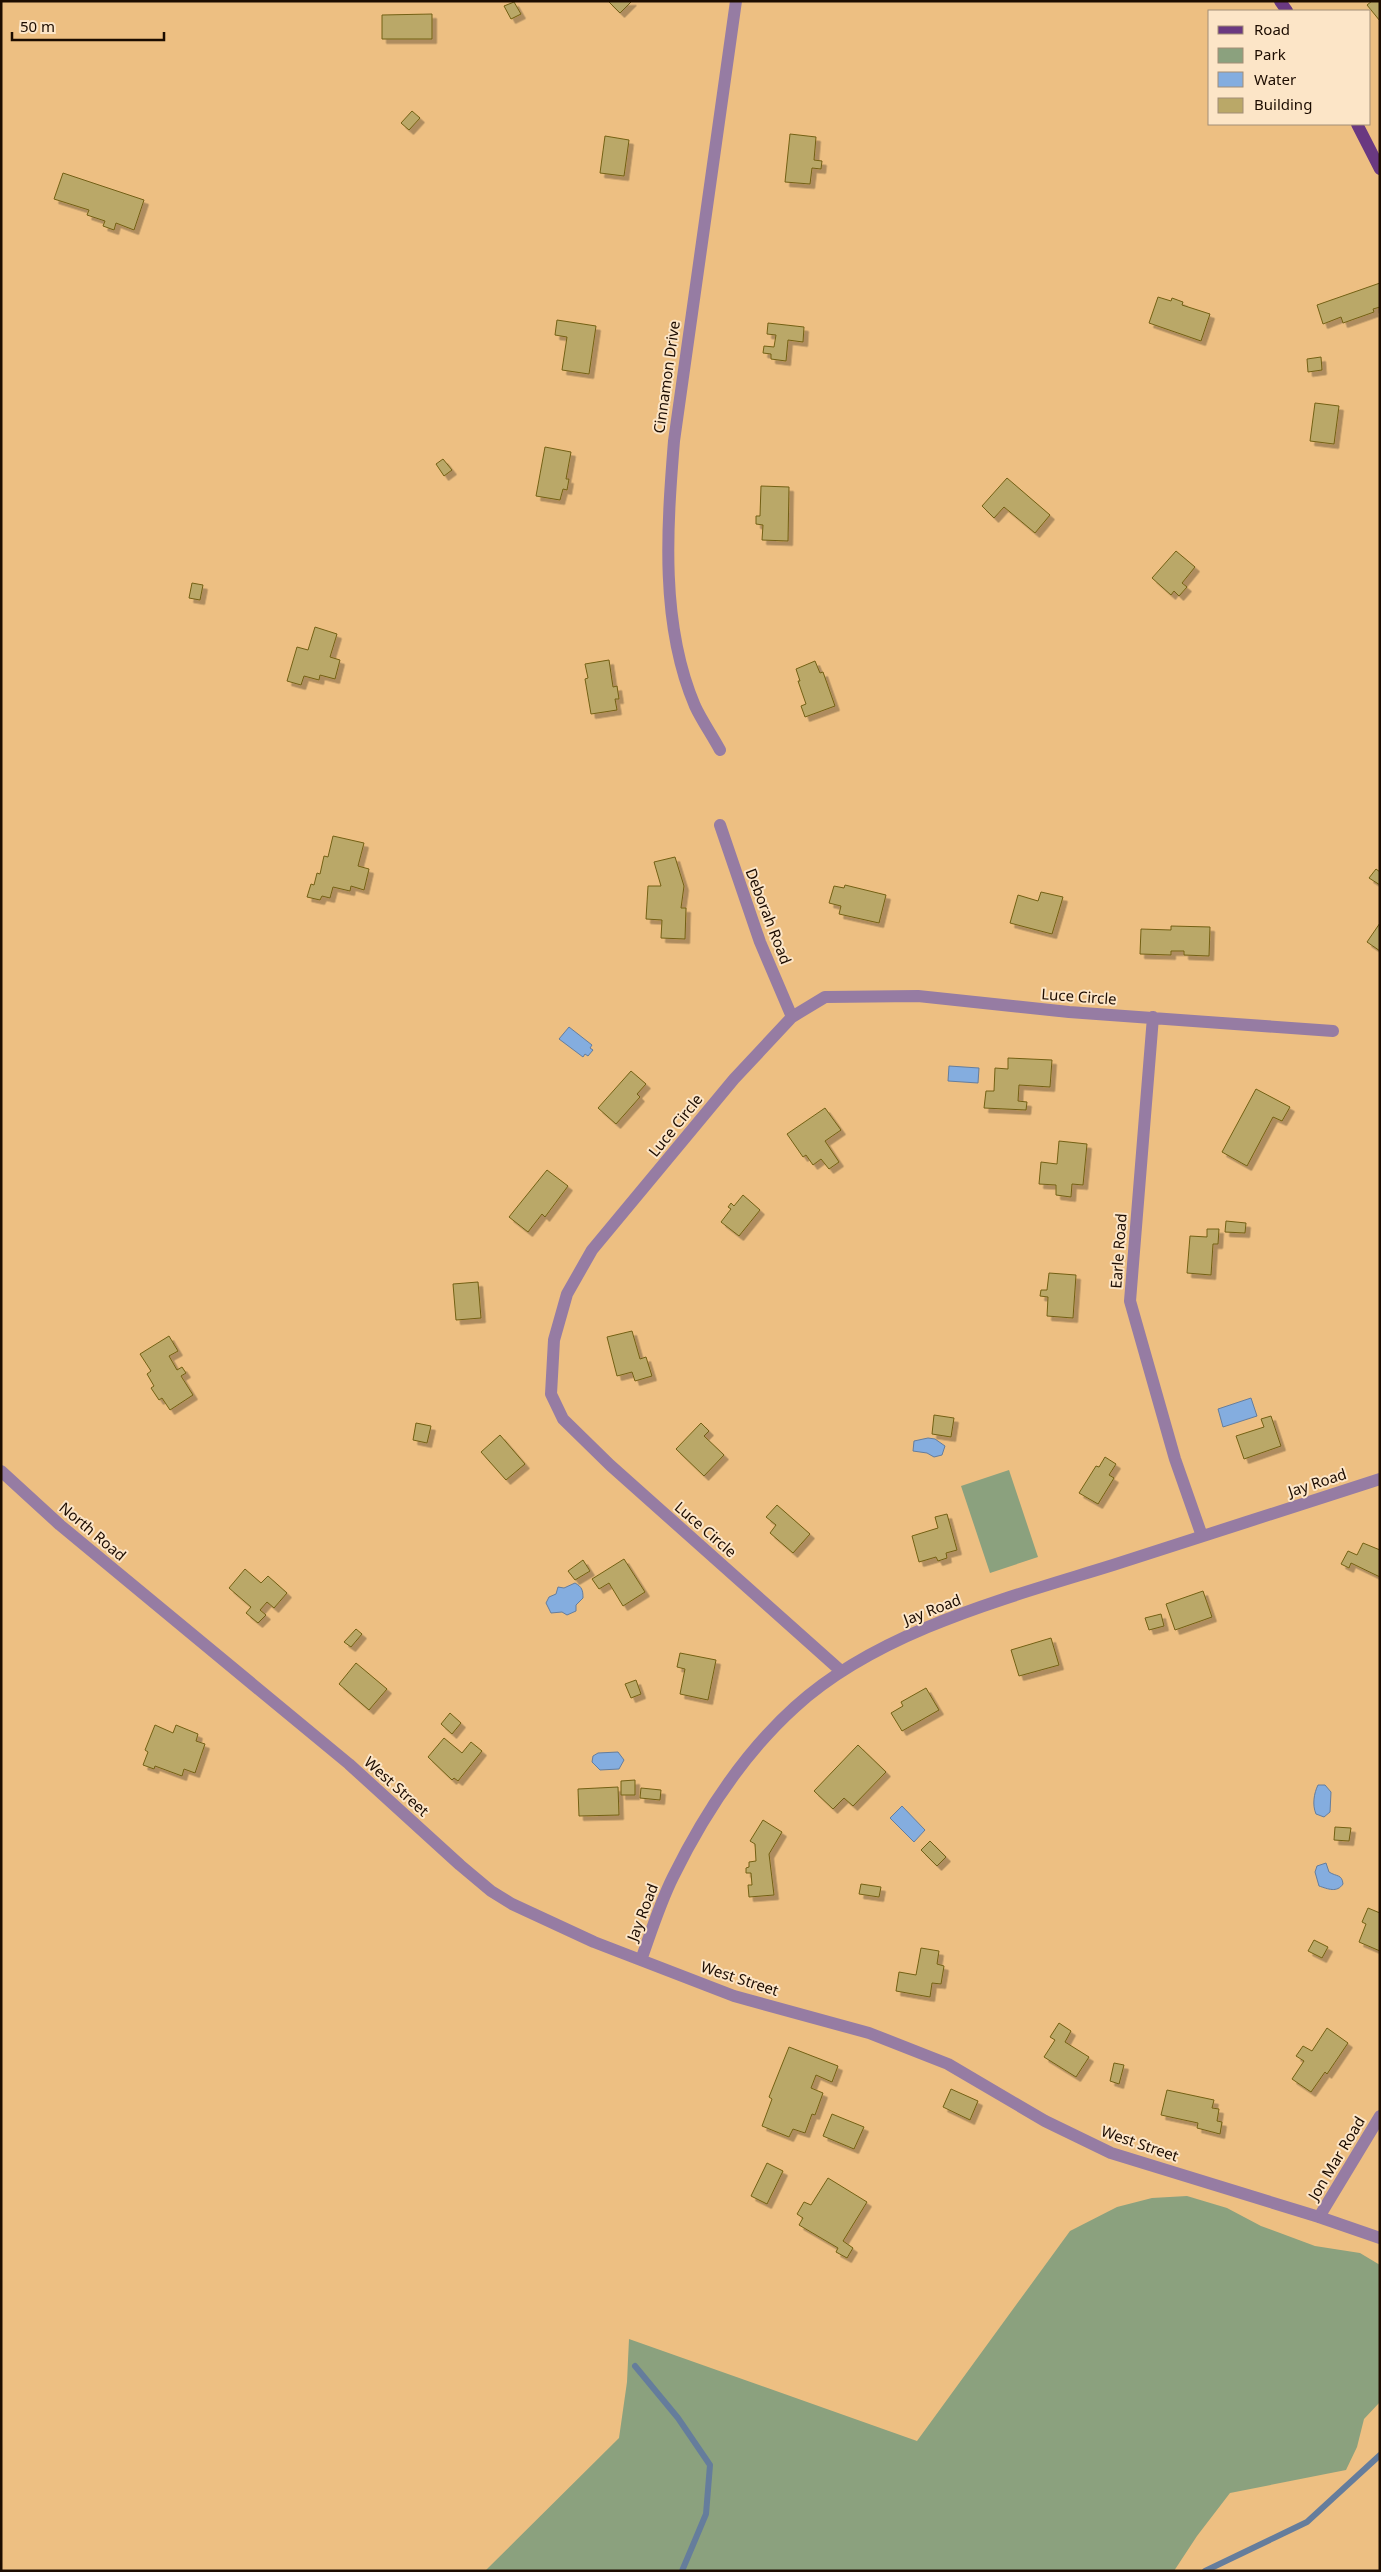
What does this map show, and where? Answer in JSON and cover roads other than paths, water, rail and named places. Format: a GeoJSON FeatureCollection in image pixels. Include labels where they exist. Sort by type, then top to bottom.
{"type":"FeatureCollection","features":[{"type":"Feature","properties":{"kind":"main road"},"geometry":{"type":"LineString","coordinates":[[1358,125],[1380,169]]}},
{"type":"Feature","properties":{"kind":"street","name":"Cinnamon Drive"},"geometry":{"type":"LineString","coordinates":[[720,750],[696,706],[682,667],[673,623],[668,565],[669,502],[674,441],[736,1]]}},
{"type":"Feature","properties":{"kind":"street","name":"Deborah Road"},"geometry":{"type":"LineString","coordinates":[[720,825],[760,942],[792,1018]]}},
{"type":"Feature","properties":{"kind":"street","name":"Luce Circle"},"geometry":{"type":"LineString","coordinates":[[842,1671],[610,1465],[563,1419],[551,1394],[554,1340],[567,1294],[592,1250],[734,1080],[792,1018],[824,997],[909,996],[1069,1012],[1333,1031]]}},
{"type":"Feature","properties":{"kind":"street","name":"Earle Road"},"geometry":{"type":"LineString","coordinates":[[1153,1017],[1130,1301],[1175,1458],[1202,1536]]}},
{"type":"Feature","properties":{"kind":"street","name":"North Road"},"geometry":{"type":"LineString","coordinates":[[1,1471],[60,1525],[166,1613]]}},
{"type":"Feature","properties":{"kind":"street","name":"Jay Road"},"geometry":{"type":"LineString","coordinates":[[641,1960],[672,1879],[696,1833],[726,1786],[762,1740],[796,1706],[842,1671],[882,1646],[976,1610],[1380,1479]]}},
{"type":"Feature","properties":{"kind":"street","name":"West Street"},"geometry":{"type":"LineString","coordinates":[[166,1613],[349,1764],[492,1892],[512,1904],[594,1942],[734,1996],[869,2034],[948,2064],[1045,2121],[1111,2153],[1319,2217],[1380,2238]]}},
{"type":"Feature","properties":{"kind":"street","name":"Jon Mar Road"},"geometry":{"type":"LineString","coordinates":[[1319,2217],[1380,2116]]}},
{"type":"Feature","properties":{"kind":"water"},"geometry":{"type":"Polygon","coordinates":[[[569,1027],[592,1045],[590,1048],[593,1050],[588,1056],[585,1054],[583,1057],[559,1039],[569,1027]]]}},
{"type":"Feature","properties":{"kind":"water"},"geometry":{"type":"Polygon","coordinates":[[[949,1066],[979,1068],[978,1083],[948,1081],[949,1066]]]}},
{"type":"Feature","properties":{"kind":"water"},"geometry":{"type":"Polygon","coordinates":[[[1251,1398],[1257,1416],[1223,1427],[1218,1409],[1251,1398]]]}},
{"type":"Feature","properties":{"kind":"water"},"geometry":{"type":"Polygon","coordinates":[[[928,1438],[935,1439],[945,1446],[942,1455],[934,1457],[927,1453],[913,1451],[914,1441],[928,1438]]]}},
{"type":"Feature","properties":{"kind":"water"},"geometry":{"type":"Polygon","coordinates":[[[575,1583],[581,1587],[583,1595],[583,1598],[576,1605],[576,1611],[567,1615],[562,1612],[551,1613],[546,1603],[549,1597],[556,1594],[558,1587],[564,1588],[575,1583]]]}},
{"type":"Feature","properties":{"kind":"water"},"geometry":{"type":"Polygon","coordinates":[[[618,1752],[624,1760],[619,1769],[600,1770],[592,1762],[593,1756],[598,1753],[618,1752]]]}},
{"type":"Feature","properties":{"kind":"water"},"geometry":{"type":"Polygon","coordinates":[[[1318,1785],[1325,1785],[1331,1792],[1330,1812],[1324,1817],[1316,1814],[1314,1807],[1318,1785]]]}},
{"type":"Feature","properties":{"kind":"water"},"geometry":{"type":"Polygon","coordinates":[[[902,1806],[925,1830],[914,1842],[890,1818],[902,1806]]]}},
{"type":"Feature","properties":{"kind":"water"},"geometry":{"type":"Polygon","coordinates":[[[1326,1863],[1329,1872],[1342,1879],[1343,1884],[1338,1889],[1332,1890],[1319,1886],[1315,1872],[1317,1866],[1326,1863]]]}},
{"type":"Feature","properties":{"kind":"waterway"},"geometry":{"type":"LineString","coordinates":[[635,2366],[678,2418],[710,2465],[706,2514],[682,2571]]}},
{"type":"Feature","properties":{"kind":"waterway"},"geometry":{"type":"LineString","coordinates":[[1205,2571],[1307,2522],[1380,2455]]}}]}
